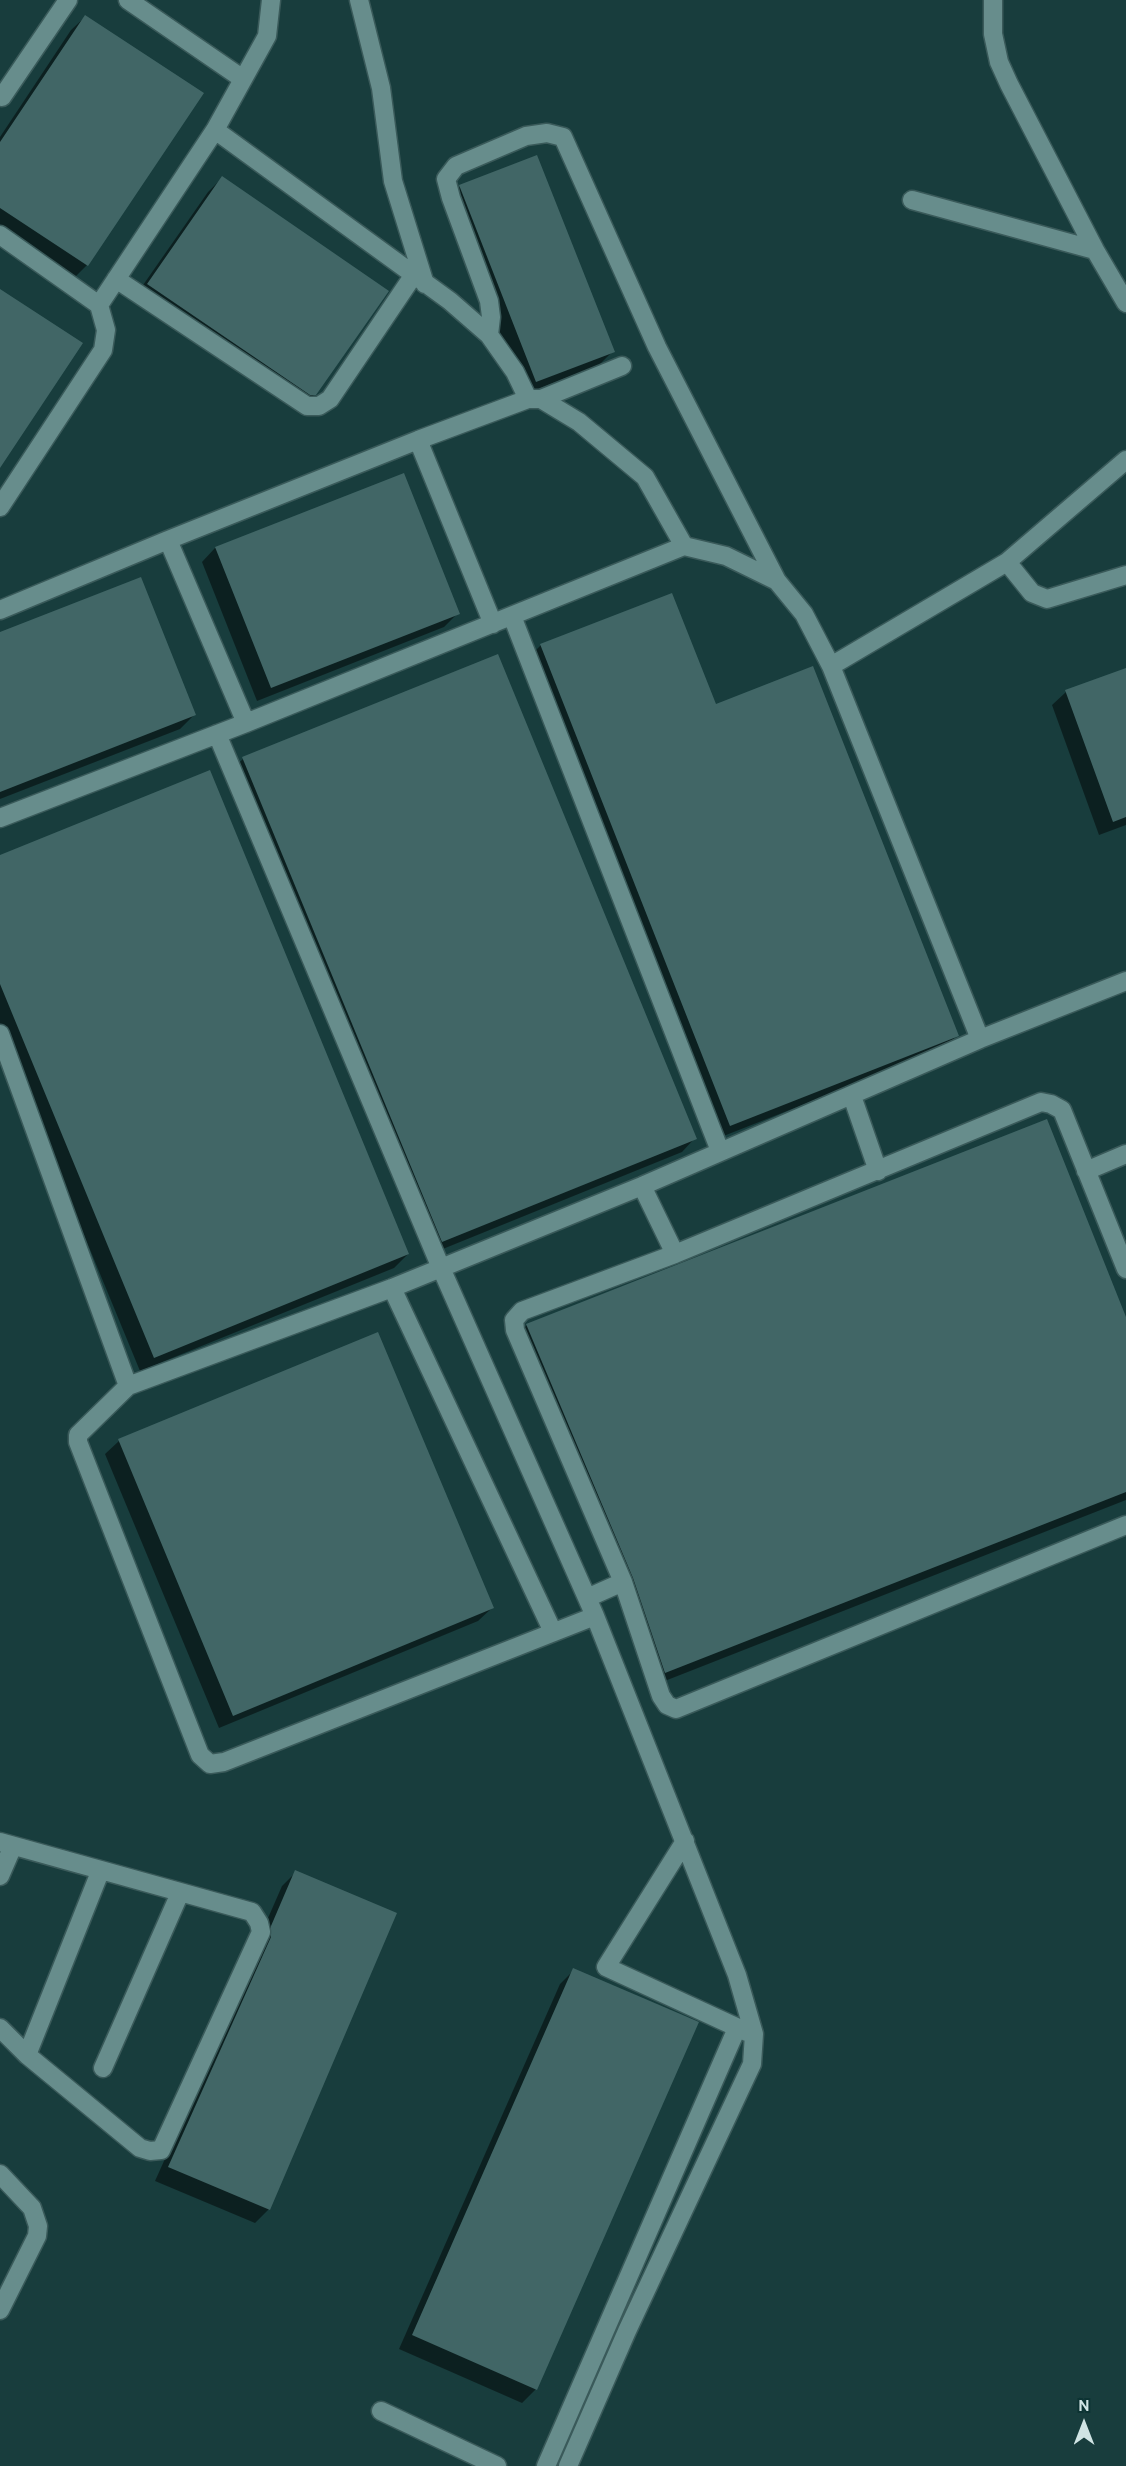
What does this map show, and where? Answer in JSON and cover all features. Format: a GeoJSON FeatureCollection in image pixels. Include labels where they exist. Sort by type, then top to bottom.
{"type":"FeatureCollection","features":[{"type":"Feature","properties":{"kind":"street"},"geometry":{"type":"LineString","coordinates":[[1,98],[68,0]]}},
{"type":"Feature","properties":{"kind":"street"},"geometry":{"type":"LineString","coordinates":[[128,0],[243,79]]}},
{"type":"Feature","properties":{"kind":"street"},"geometry":{"type":"LineString","coordinates":[[359,0],[381,88],[393,181],[419,280]]}},
{"type":"Feature","properties":{"kind":"street"},"geometry":{"type":"LineString","coordinates":[[99,305],[215,130],[267,36],[273,2]]}},
{"type":"Feature","properties":{"kind":"street"},"geometry":{"type":"LineString","coordinates":[[993,17],[999,62],[1009,84],[1095,250],[1126,303]]}},
{"type":"Feature","properties":{"kind":"street"},"geometry":{"type":"LineString","coordinates":[[215,130],[450,301],[489,335],[535,399],[579,422],[645,477],[684,546]]}},
{"type":"Feature","properties":{"kind":"street"},"geometry":{"type":"LineString","coordinates":[[489,335],[491,317],[489,301],[446,179],[456,166],[526,136],[547,133],[563,137],[657,347],[777,581],[804,614],[831,666],[980,1039]]}},
{"type":"Feature","properties":{"kind":"street"},"geometry":{"type":"LineString","coordinates":[[912,200],[1095,250]]}},
{"type":"Feature","properties":{"kind":"street"},"geometry":{"type":"LineString","coordinates":[[0,235],[99,305],[106,330],[103,350],[0,507]]}},
{"type":"Feature","properties":{"kind":"street"},"geometry":{"type":"LineString","coordinates":[[116,279],[307,406],[319,406],[330,399],[419,280]]}},
{"type":"Feature","properties":{"kind":"street"},"geometry":{"type":"LineString","coordinates":[[0,610],[418,440],[622,366]]}},
{"type":"Feature","properties":{"kind":"street"},"geometry":{"type":"LineString","coordinates":[[418,440],[493,624]]}},
{"type":"Feature","properties":{"kind":"street"},"geometry":{"type":"LineString","coordinates":[[831,666],[1006,562],[1126,459]]}},
{"type":"Feature","properties":{"kind":"street"},"geometry":{"type":"LineString","coordinates":[[168,540],[246,723]]}},
{"type":"Feature","properties":{"kind":"street"},"geometry":{"type":"LineString","coordinates":[[0,818],[246,723],[684,546],[726,556],[777,581]]}},
{"type":"Feature","properties":{"kind":"street"},"geometry":{"type":"LineString","coordinates":[[1006,562],[1032,593],[1047,599],[1126,575]]}},
{"type":"Feature","properties":{"kind":"street"},"geometry":{"type":"LineString","coordinates":[[512,616],[720,1151]]}},
{"type":"Feature","properties":{"kind":"street"},"geometry":{"type":"LineString","coordinates":[[217,734],[441,1268],[595,1616],[737,1975],[754,2034],[752,2064],[627,2331],[568,2466]]}},
{"type":"Feature","properties":{"kind":"street"},"geometry":{"type":"LineString","coordinates":[[595,1616],[235,1758],[210,1764],[200,1755],[78,1442],[78,1434],[128,1386],[392,1288],[642,1186],[980,1039],[1126,981]]}},
{"type":"Feature","properties":{"kind":"street"},"geometry":{"type":"LineString","coordinates":[[0,1034],[128,1386]]}},
{"type":"Feature","properties":{"kind":"street"},"geometry":{"type":"LineString","coordinates":[[852,1096],[878,1171]]}},
{"type":"Feature","properties":{"kind":"street"},"geometry":{"type":"LineString","coordinates":[[1126,1269],[1062,1110],[1041,1102],[675,1254],[522,1311],[514,1320],[515,1330],[623,1582],[661,1696],[667,1705],[676,1709],[1126,1525]]}},
{"type":"Feature","properties":{"kind":"street"},"geometry":{"type":"LineString","coordinates":[[1086,1171],[1126,1154]]}},
{"type":"Feature","properties":{"kind":"street"},"geometry":{"type":"LineString","coordinates":[[642,1186],[675,1254]]}},
{"type":"Feature","properties":{"kind":"street"},"geometry":{"type":"LineString","coordinates":[[392,1288],[553,1632]]}},
{"type":"Feature","properties":{"kind":"street"},"geometry":{"type":"LineString","coordinates":[[587,1598],[623,1582]]}},
{"type":"Feature","properties":{"kind":"street"},"geometry":{"type":"LineString","coordinates":[[685,1841],[606,1967],[754,2034]]}},
{"type":"Feature","properties":{"kind":"street"},"geometry":{"type":"LineString","coordinates":[[0,1876],[7,1844],[100,1872],[252,1912],[261,1932],[161,2150],[150,2151],[140,2148],[27,2055],[0,2028]]}},
{"type":"Feature","properties":{"kind":"street"},"geometry":{"type":"LineString","coordinates":[[27,2055],[100,1872]]}},
{"type":"Feature","properties":{"kind":"street"},"geometry":{"type":"LineString","coordinates":[[103,2068],[180,1893]]}},
{"type":"Feature","properties":{"kind":"street"},"geometry":{"type":"LineString","coordinates":[[546,2466],[737,2028]]}},
{"type":"Feature","properties":{"kind":"street"},"geometry":{"type":"LineString","coordinates":[[0,2174],[32,2208],[38,2226],[37,2236],[0,2310]]}},
{"type":"Feature","properties":{"kind":"street"},"geometry":{"type":"LineString","coordinates":[[381,2412],[497,2466]]}},
{"type":"Feature","properties":{"kind":"building"},"geometry":{"type":"Polygon","coordinates":[[[85,15],[204,93],[88,266],[0,208],[0,142],[85,15]]]}},
{"type":"Feature","properties":{"kind":"building"},"geometry":{"type":"Polygon","coordinates":[[[537,155],[615,352],[536,382],[459,185],[537,155]]]}},
{"type":"Feature","properties":{"kind":"building"},"geometry":{"type":"Polygon","coordinates":[[[222,176],[389,291],[316,395],[310,395],[147,284],[222,176]]]}},
{"type":"Feature","properties":{"kind":"building"},"geometry":{"type":"Polygon","coordinates":[[[0,289],[83,343],[0,468],[0,289]]]}},
{"type":"Feature","properties":{"kind":"building"},"geometry":{"type":"Polygon","coordinates":[[[404,473],[460,614],[271,688],[215,547],[404,473]]]}},
{"type":"Feature","properties":{"kind":"building"},"geometry":{"type":"Polygon","coordinates":[[[141,577],[196,715],[0,792],[0,632],[141,577]]]}},
{"type":"Feature","properties":{"kind":"building"},"geometry":{"type":"Polygon","coordinates":[[[672,593],[716,704],[813,666],[959,1036],[730,1126],[540,644],[672,593]]]}},
{"type":"Feature","properties":{"kind":"building"},"geometry":{"type":"Polygon","coordinates":[[[498,654],[697,1139],[442,1242],[242,757],[498,654]]]}},
{"type":"Feature","properties":{"kind":"building"},"geometry":{"type":"Polygon","coordinates":[[[1126,668],[1126,817],[1113,822],[1065,690],[1126,668]]]}},
{"type":"Feature","properties":{"kind":"building"},"geometry":{"type":"Polygon","coordinates":[[[210,770],[409,1254],[154,1358],[0,984],[0,855],[210,770]]]}},
{"type":"Feature","properties":{"kind":"building"},"geometry":{"type":"Polygon","coordinates":[[[1047,1119],[1126,1317],[1126,1492],[665,1673],[633,1578],[526,1324],[1047,1119]]]}},
{"type":"Feature","properties":{"kind":"building"},"geometry":{"type":"Polygon","coordinates":[[[378,1332],[494,1608],[233,1716],[118,1439],[378,1332]]]}},
{"type":"Feature","properties":{"kind":"building"},"geometry":{"type":"Polygon","coordinates":[[[295,1870],[397,1913],[270,2210],[168,2167],[271,1937],[271,1926],[295,1870]]]}},
{"type":"Feature","properties":{"kind":"building"},"geometry":{"type":"Polygon","coordinates":[[[573,1968],[699,2022],[537,2390],[412,2335],[573,1968]]]}}]}
